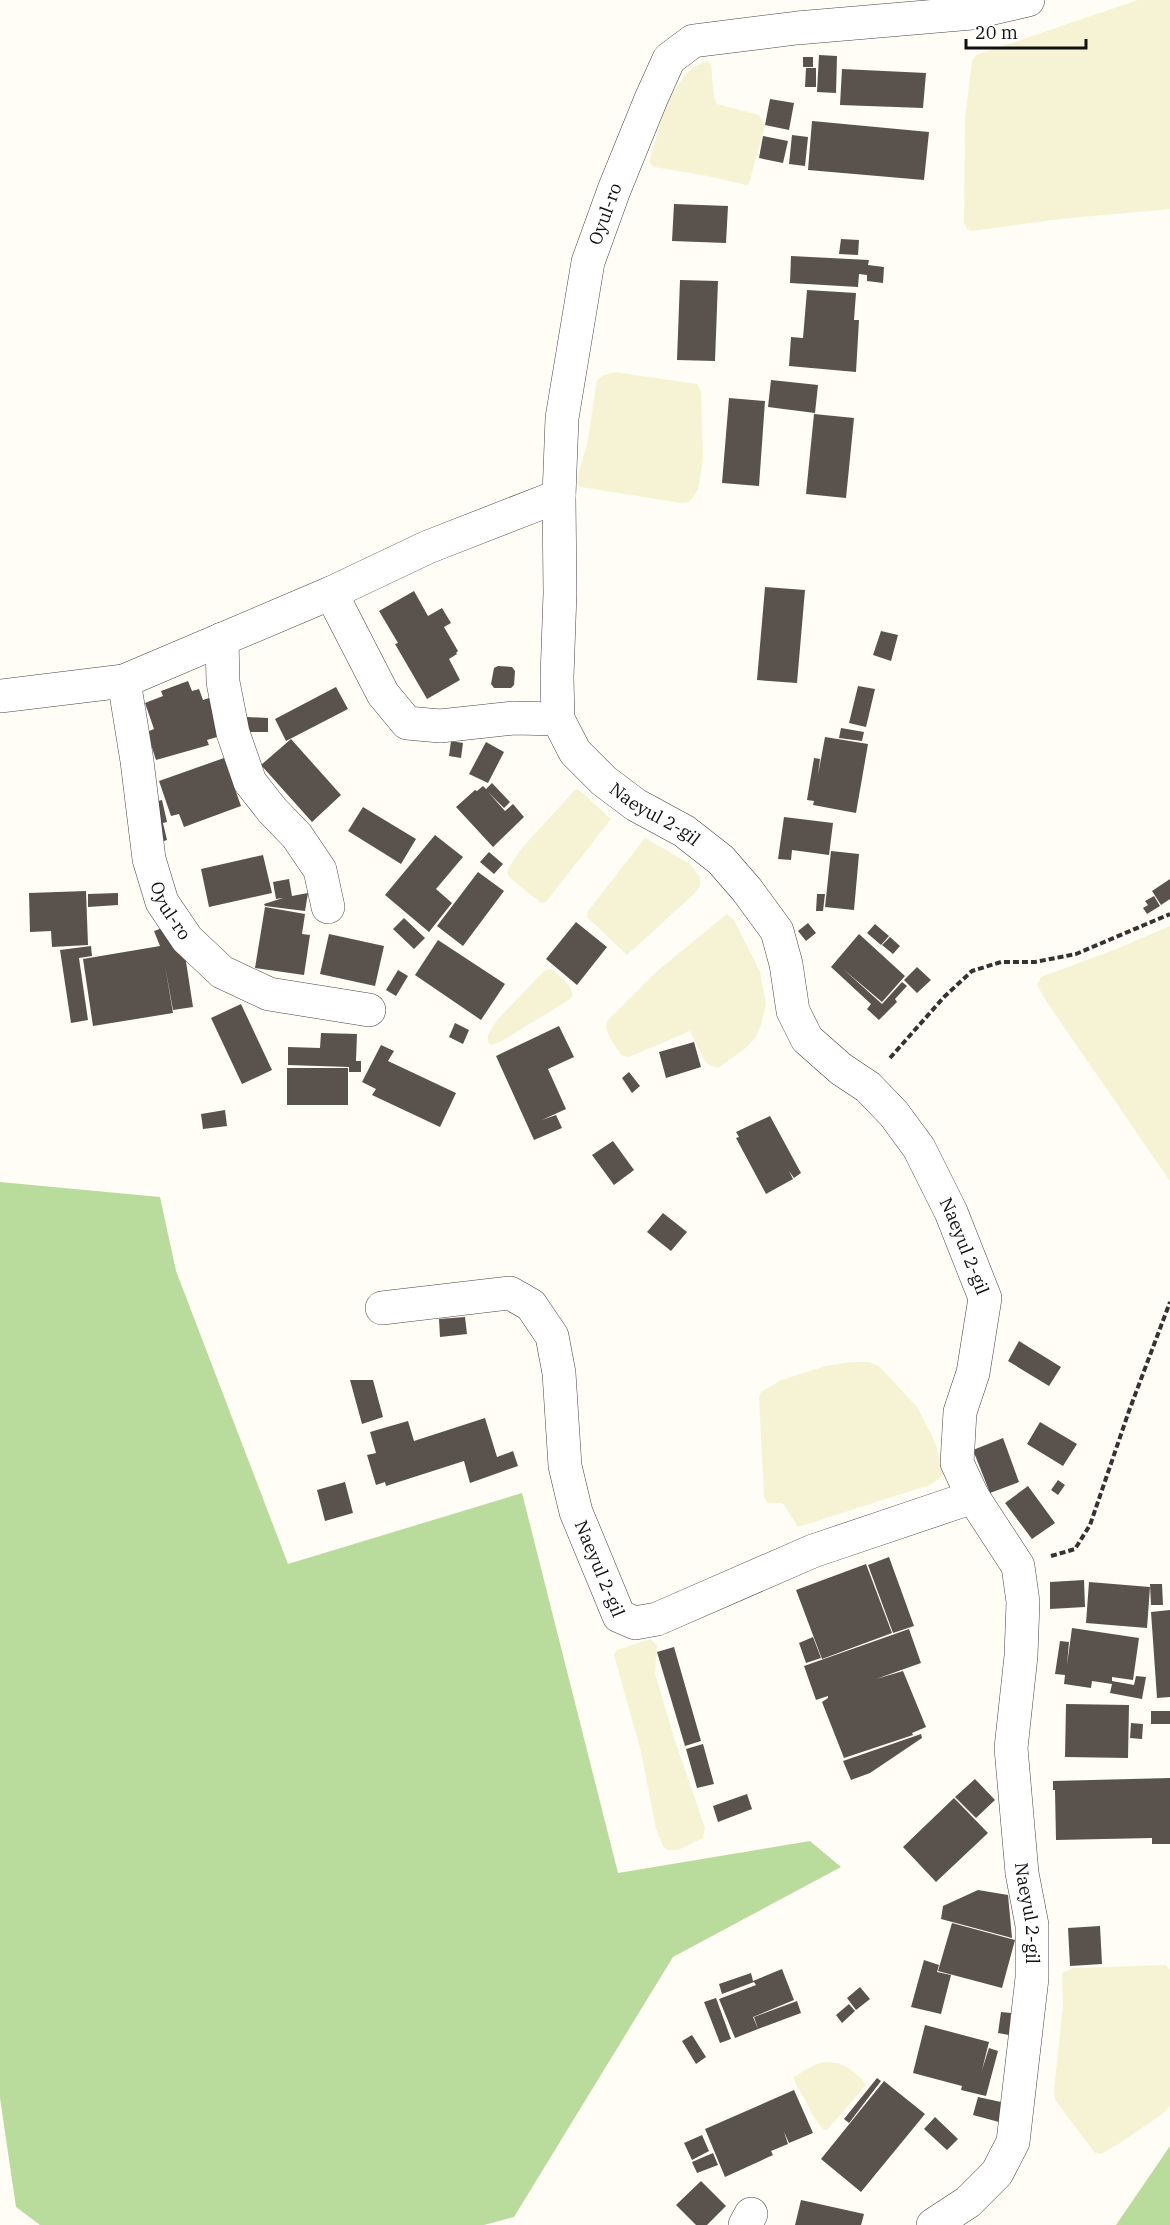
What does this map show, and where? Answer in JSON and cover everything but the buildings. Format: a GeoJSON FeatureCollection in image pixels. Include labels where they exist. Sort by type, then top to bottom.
{"type":"FeatureCollection","features":[{"type":"Feature","properties":{"kind":"street","name":"Oyul-ro"},"geometry":{"type":"LineString","coordinates":[[559,496],[562,418],[588,262],[614,190],[669,59],[693,41],[798,28],[972,14],[1028,0]]}},
{"type":"Feature","properties":{"kind":"street"},"geometry":{"type":"LineString","coordinates":[[0,696],[124,681],[428,548],[559,496]]}},
{"type":"Feature","properties":{"kind":"street","name":"Naeyul 2-gil"},"geometry":{"type":"LineString","coordinates":[[559,496],[558,719],[575,752],[604,781],[636,805],[684,831],[721,860],[747,890],[777,931],[786,964],[793,1011],[807,1039],[841,1069],[868,1087],[894,1114],[919,1148],[951,1212],[985,1298],[973,1373],[960,1412],[957,1463],[972,1497],[1018,1566],[1023,1602],[1021,1656],[1011,1748],[1022,1873],[1032,1925],[1032,1978],[1013,2142],[997,2173],[968,2202],[933,2225]]}},
{"type":"Feature","properties":{"kind":"street"},"geometry":{"type":"LineString","coordinates":[[331,592],[383,694],[406,723],[440,726],[514,718],[558,719]]}},
{"type":"Feature","properties":{"kind":"street"},"geometry":{"type":"LineString","coordinates":[[222,639],[223,682],[233,733],[250,782],[297,836],[320,870],[328,907]]}},
{"type":"Feature","properties":{"kind":"street","name":"Oyul-ro"},"geometry":{"type":"LineString","coordinates":[[124,681],[137,761],[148,859],[162,902],[187,939],[222,972],[268,994],[369,1010]]}},
{"type":"Feature","properties":{"kind":"street","name":"Naeyul 2-gil"},"geometry":{"type":"LineString","coordinates":[[382,1308],[510,1293],[531,1305],[552,1336],[559,1373],[565,1466],[576,1512],[619,1616],[635,1623],[657,1619],[813,1551],[972,1497]]}},
{"type":"Feature","properties":{"kind":"path"},"geometry":{"type":"LineString","coordinates":[[868,1087],[892,1055],[944,997],[972,971],[1001,962],[1035,962],[1076,954],[1170,914]]}},
{"type":"Feature","properties":{"kind":"path"},"geometry":{"type":"LineString","coordinates":[[1018,1566],[1075,1549],[1090,1525],[1170,1302]]}},
{"type":"Feature","properties":{"kind":"shaded area"},"geometry":{"type":"Polygon","coordinates":[[[1138,0],[1170,0],[1170,209],[1060,219],[972,231],[967,229],[964,222],[965,118],[972,61],[976,55],[1138,0]]]}},
{"type":"Feature","properties":{"kind":"shaded area"},"geometry":{"type":"Polygon","coordinates":[[[708,61],[711,65],[714,97],[717,104],[759,115],[765,125],[749,184],[746,185],[654,167],[650,163],[667,100],[685,75],[695,66],[708,61]]]}},
{"type":"Feature","properties":{"kind":"shaded area"},"geometry":{"type":"Polygon","coordinates":[[[615,372],[697,384],[701,391],[703,459],[698,490],[689,502],[681,503],[578,485],[597,380],[615,372]]]}},
{"type":"Feature","properties":{"kind":"shaded area"},"geometry":{"type":"Polygon","coordinates":[[[578,789],[611,819],[546,902],[541,903],[507,873],[521,849],[578,789]]]}},
{"type":"Feature","properties":{"kind":"shaded area"},"geometry":{"type":"Polygon","coordinates":[[[645,838],[690,864],[700,877],[700,886],[627,955],[587,917],[588,911],[645,838]]]}},
{"type":"Feature","properties":{"kind":"shaded area"},"geometry":{"type":"Polygon","coordinates":[[[727,914],[734,920],[760,972],[766,1004],[756,1037],[747,1047],[718,1068],[705,1061],[690,1031],[629,1057],[621,1055],[609,1036],[606,1028],[607,1021],[656,972],[727,914]]]}},
{"type":"Feature","properties":{"kind":"shaded area"},"geometry":{"type":"Polygon","coordinates":[[[1170,926],[1170,1181],[1044,998],[1037,984],[1041,977],[1170,926]]]}},
{"type":"Feature","properties":{"kind":"shaded area"},"geometry":{"type":"Polygon","coordinates":[[[549,969],[569,985],[573,995],[569,1000],[500,1042],[491,1045],[488,1042],[488,1035],[497,1020],[544,971],[549,969]]]}},
{"type":"Feature","properties":{"kind":"shaded area"},"geometry":{"type":"Polygon","coordinates":[[[869,1362],[879,1366],[917,1407],[935,1442],[943,1476],[930,1485],[798,1527],[782,1503],[768,1503],[764,1497],[759,1397],[761,1392],[781,1380],[826,1366],[869,1362]]]}},
{"type":"Feature","properties":{"kind":"shaded area"},"geometry":{"type":"Polygon","coordinates":[[[650,1639],[657,1645],[655,1673],[674,1738],[705,1828],[703,1838],[678,1850],[667,1850],[656,1829],[641,1752],[614,1655],[617,1650],[650,1639]]]}},
{"type":"Feature","properties":{"kind":"shaded area"},"geometry":{"type":"Polygon","coordinates":[[[1166,1965],[1170,1970],[1170,2106],[1161,2115],[1120,2143],[1101,2154],[1095,2153],[1055,2100],[1054,2090],[1063,2005],[1062,1973],[1073,1968],[1166,1965]]]}},
{"type":"Feature","properties":{"kind":"shaded area"},"geometry":{"type":"Polygon","coordinates":[[[819,2063],[838,2063],[850,2069],[866,2085],[827,2130],[823,2129],[815,2119],[794,2077],[819,2063]]]}},
{"type":"Feature","properties":{"kind":"green space"},"geometry":{"type":"Polygon","coordinates":[[[0,1182],[160,1197],[176,1271],[288,1564],[522,1493],[618,1873],[810,1841],[841,1867],[673,1957],[514,2217],[484,2225],[40,2225],[16,2207],[0,2098],[0,1182]]]}},
{"type":"Feature","properties":{"kind":"green space"},"geometry":{"type":"Polygon","coordinates":[[[1170,2146],[1170,2225],[1116,2225],[1170,2146]]]}}]}
